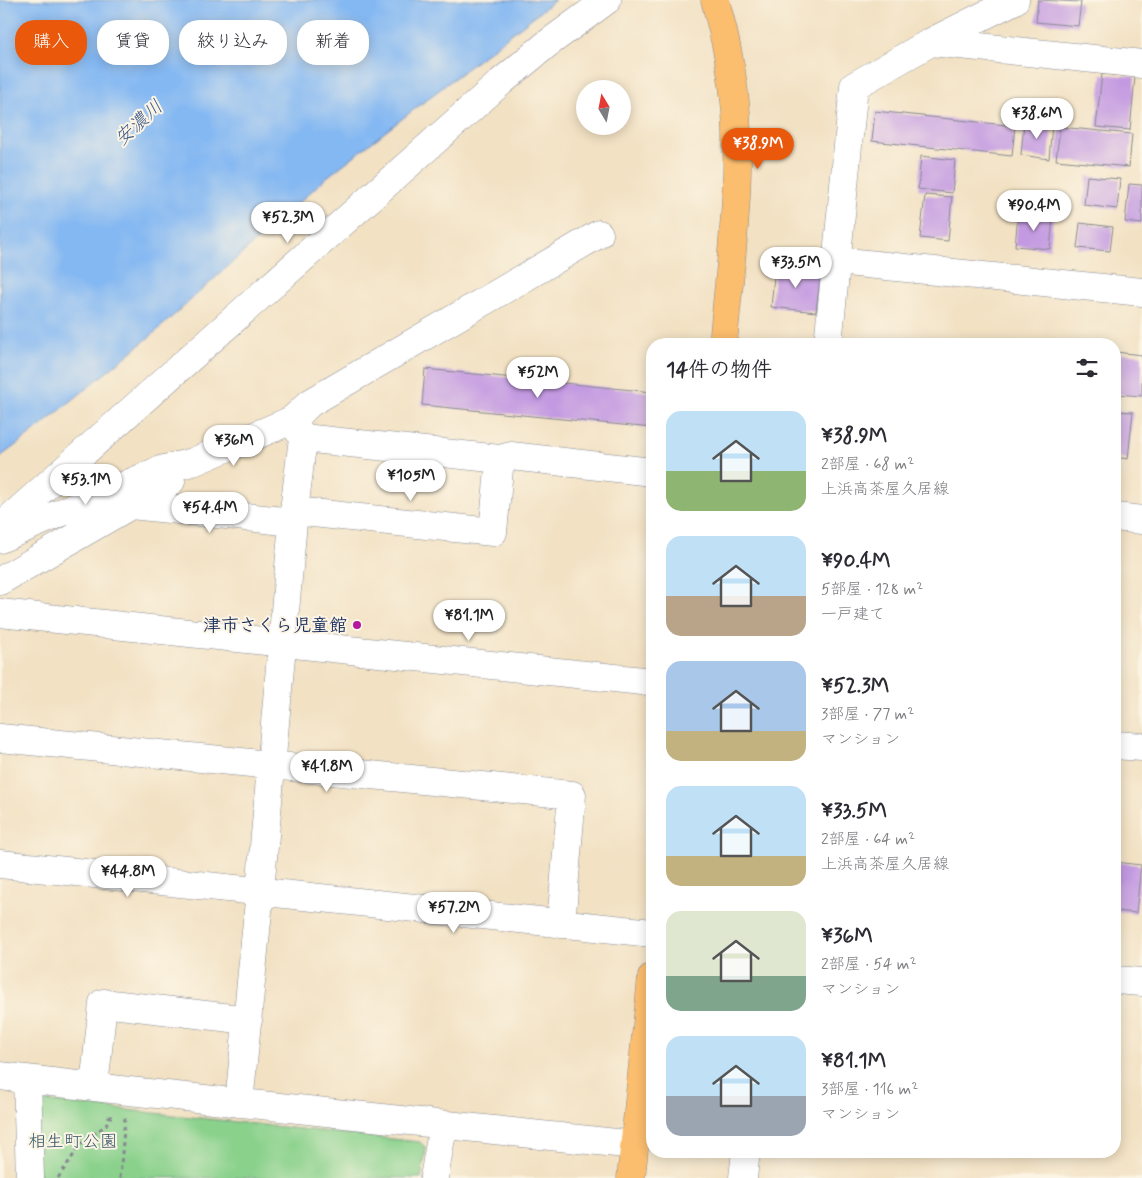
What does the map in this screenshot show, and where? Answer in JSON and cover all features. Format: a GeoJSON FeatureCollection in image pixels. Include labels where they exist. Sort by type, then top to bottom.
{"type":"FeatureCollection","features":[{"type":"Feature","properties":{"kind":"main road"},"geometry":{"type":"LineString","coordinates":[[716,0],[724,33],[736,112],[737,168],[723,338]]}},
{"type":"Feature","properties":{"kind":"main road"},"geometry":{"type":"LineString","coordinates":[[631,1178],[646,1033]]}},
{"type":"Feature","properties":{"kind":"street"},"geometry":{"type":"LineString","coordinates":[[0,527],[501,82],[547,44],[608,0]]}},
{"type":"Feature","properties":{"kind":"street"},"geometry":{"type":"LineString","coordinates":[[829,338],[854,86],[931,42],[1014,0]]}},
{"type":"Feature","properties":{"kind":"street"},"geometry":{"type":"LineString","coordinates":[[931,42],[1142,64]]}},
{"type":"Feature","properties":{"kind":"street"},"geometry":{"type":"LineString","coordinates":[[239,1103],[293,516],[297,429],[310,403],[599,234]]}},
{"type":"Feature","properties":{"kind":"street"},"geometry":{"type":"LineString","coordinates":[[836,261],[1142,292]]}},
{"type":"Feature","properties":{"kind":"street"},"geometry":{"type":"LineString","coordinates":[[0,540],[160,470],[193,462],[297,429],[500,460],[511,456],[646,471]]}},
{"type":"Feature","properties":{"kind":"street"},"geometry":{"type":"LineString","coordinates":[[131,505],[493,532],[500,460]]}},
{"type":"Feature","properties":{"kind":"street"},"geometry":{"type":"LineString","coordinates":[[0,581],[162,488],[193,462]]}},
{"type":"Feature","properties":{"kind":"street"},"geometry":{"type":"LineString","coordinates":[[1121,518],[1142,520]]}},
{"type":"Feature","properties":{"kind":"street"},"geometry":{"type":"LineString","coordinates":[[0,613],[646,681]]}},
{"type":"Feature","properties":{"kind":"street"},"geometry":{"type":"LineString","coordinates":[[0,738],[572,796],[561,924]]}},
{"type":"Feature","properties":{"kind":"street"},"geometry":{"type":"LineString","coordinates":[[1121,745],[1142,747]]}},
{"type":"Feature","properties":{"kind":"street"},"geometry":{"type":"LineString","coordinates":[[0,864],[646,931]]}},
{"type":"Feature","properties":{"kind":"street"},"geometry":{"type":"LineString","coordinates":[[1121,980],[1142,982]]}},
{"type":"Feature","properties":{"kind":"street"},"geometry":{"type":"LineString","coordinates":[[94,1087],[103,1002],[248,1020]]}},
{"type":"Feature","properties":{"kind":"street"},"geometry":{"type":"LineString","coordinates":[[0,1076],[94,1087],[127,1104],[239,1103],[634,1145]]}},
{"type":"Feature","properties":{"kind":"street"},"geometry":{"type":"LineString","coordinates":[[27,1079],[30,1178]]}},
{"type":"Feature","properties":{"kind":"street"},"geometry":{"type":"LineString","coordinates":[[434,1178],[443,1126]]}},
{"type":"Feature","properties":{"kind":"street"},"geometry":{"type":"LineString","coordinates":[[743,1178],[745,1158]]}},
{"type":"Feature","properties":{"kind":"path"},"geometry":{"type":"LineString","coordinates":[[58,1178],[81,1144],[106,1125],[110,1117],[127,1104]]}},
{"type":"Feature","properties":{"kind":"path"},"geometry":{"type":"LineString","coordinates":[[120,1178],[127,1104]]}},
{"type":"Feature","properties":{"kind":"green space","name":"相生町公園"},"geometry":{"type":"Polygon","coordinates":[[[44,1101],[420,1142],[426,1148],[421,1178],[37,1178],[35,1109],[44,1101]]]}},
{"type":"Feature","properties":{"kind":"water","name":"安濃川"},"geometry":{"type":"Polygon","coordinates":[[[0,0],[555,0],[327,177],[152,335],[0,457],[0,0]]]}},
{"type":"Feature","properties":{"kind":"building"},"geometry":{"type":"Polygon","coordinates":[[[1038,0],[1081,2],[1078,26],[1036,22],[1038,0]]]}},
{"type":"Feature","properties":{"kind":"building"},"geometry":{"type":"Polygon","coordinates":[[[1102,74],[1135,77],[1130,130],[1096,127],[1102,74]]]}},
{"type":"Feature","properties":{"kind":"building"},"geometry":{"type":"Polygon","coordinates":[[[875,111],[1015,126],[1012,156],[872,141],[875,111]]]}},
{"type":"Feature","properties":{"kind":"building"},"geometry":{"type":"Polygon","coordinates":[[[1024,122],[1052,125],[1049,159],[1021,155],[1024,122]]]}},
{"type":"Feature","properties":{"kind":"building"},"geometry":{"type":"Polygon","coordinates":[[[1060,127],[1132,134],[1129,167],[1056,160],[1060,127]]]}},
{"type":"Feature","properties":{"kind":"building"},"geometry":{"type":"Polygon","coordinates":[[[921,156],[955,160],[952,193],[918,189],[921,156]]]}},
{"type":"Feature","properties":{"kind":"building"},"geometry":{"type":"Polygon","coordinates":[[[1087,176],[1120,179],[1117,209],[1084,205],[1087,176]]]}},
{"type":"Feature","properties":{"kind":"building"},"geometry":{"type":"Polygon","coordinates":[[[1129,184],[1142,185],[1142,224],[1125,222],[1129,184]]]}},
{"type":"Feature","properties":{"kind":"building"},"geometry":{"type":"Polygon","coordinates":[[[925,195],[952,197],[948,241],[920,238],[925,195]]]}},
{"type":"Feature","properties":{"kind":"building"},"geometry":{"type":"Polygon","coordinates":[[[1018,215],[1053,218],[1050,249],[1015,246],[1018,215]]]}},
{"type":"Feature","properties":{"kind":"building"},"geometry":{"type":"Polygon","coordinates":[[[1080,223],[1113,227],[1110,251],[1077,248],[1080,223]]]}},
{"type":"Feature","properties":{"kind":"building"},"geometry":{"type":"Polygon","coordinates":[[[775,266],[821,270],[816,312],[771,307],[775,266]]]}},
{"type":"Feature","properties":{"kind":"building"},"geometry":{"type":"Polygon","coordinates":[[[1121,353],[1142,355],[1142,396],[1121,394],[1121,353]]]}},
{"type":"Feature","properties":{"kind":"building"},"geometry":{"type":"Polygon","coordinates":[[[425,369],[646,391],[646,427],[422,405],[425,369]]]}},
{"type":"Feature","properties":{"kind":"building"},"geometry":{"type":"Polygon","coordinates":[[[1121,411],[1133,412],[1128,459],[1121,458],[1121,411]]]}},
{"type":"Feature","properties":{"kind":"building"},"geometry":{"type":"Polygon","coordinates":[[[1121,863],[1141,865],[1136,913],[1121,912],[1121,863]]]}},
{"type":"Feature","properties":{"kind":"place","name":"津市さくら児童館"},"geometry":{"type":"Point","coordinates":[357,625]}}]}
